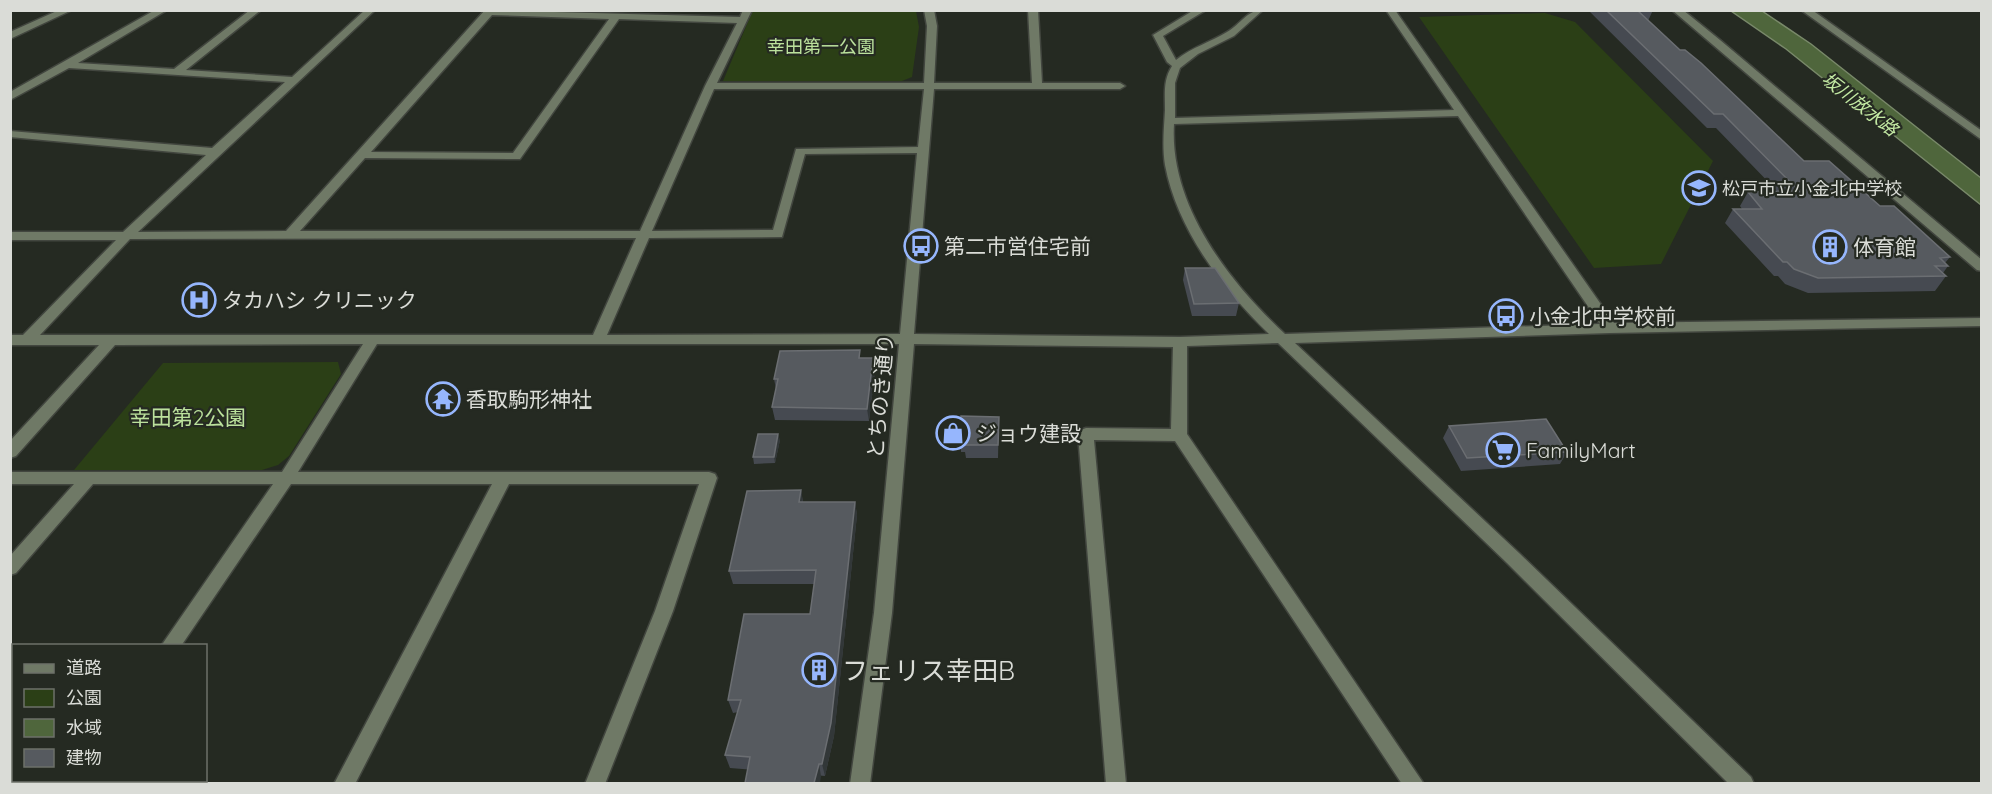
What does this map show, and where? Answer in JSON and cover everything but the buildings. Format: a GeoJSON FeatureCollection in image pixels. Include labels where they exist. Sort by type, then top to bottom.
{"type":"FeatureCollection","features":[{"type":"Feature","properties":{"kind":"street"},"geometry":{"type":"LineString","coordinates":[[10,36],[68,10]]}},
{"type":"Feature","properties":{"kind":"street"},"geometry":{"type":"LineString","coordinates":[[10,97],[163,10]]}},
{"type":"Feature","properties":{"kind":"street"},"geometry":{"type":"LineString","coordinates":[[178,71],[257,10]]}},
{"type":"Feature","properties":{"kind":"street"},"geometry":{"type":"LineString","coordinates":[[27,340],[126,236],[371,10]]}},
{"type":"Feature","properties":{"kind":"street","name":"とちのき通り"},"geometry":{"type":"LineString","coordinates":[[860,783],[883,613],[929,87],[932,26],[928,10]]}},
{"type":"Feature","properties":{"kind":"street"},"geometry":{"type":"LineString","coordinates":[[1033,10],[1037,85]]}},
{"type":"Feature","properties":{"kind":"street"},"geometry":{"type":"LineString","coordinates":[[1177,65],[1172,62],[1158,35],[1202,10]]}},
{"type":"Feature","properties":{"kind":"street"},"geometry":{"type":"LineString","coordinates":[[1258,10],[1230,34],[1177,65],[1170,86],[1168,139],[1177,185],[1188,215],[1201,240],[1236,290],[1261,319],[1513,558],[1744,783]]}},
{"type":"Feature","properties":{"kind":"street"},"geometry":{"type":"LineString","coordinates":[[1389,10],[1610,328]]}},
{"type":"Feature","properties":{"kind":"street"},"geometry":{"type":"LineString","coordinates":[[1676,10],[1717,42],[1982,267]]}},
{"type":"Feature","properties":{"kind":"street"},"geometry":{"type":"LineString","coordinates":[[1804,10],[1982,137]]}},
{"type":"Feature","properties":{"kind":"street"},"geometry":{"type":"LineString","coordinates":[[290,235],[490,11],[616,15],[746,15],[710,86],[597,341]]}},
{"type":"Feature","properties":{"kind":"street"},"geometry":{"type":"LineString","coordinates":[[362,155],[516,157],[616,15]]}},
{"type":"Feature","properties":{"kind":"street"},"geometry":{"type":"LineString","coordinates":[[10,28],[42,22]]}},
{"type":"Feature","properties":{"kind":"street"},"geometry":{"type":"LineString","coordinates":[[69,65],[295,80]]}},
{"type":"Feature","properties":{"kind":"street"},"geometry":{"type":"LineString","coordinates":[[710,86],[1120,86]]}},
{"type":"Feature","properties":{"kind":"street"},"geometry":{"type":"LineString","coordinates":[[1170,121],[1459,113]]}},
{"type":"Feature","properties":{"kind":"street"},"geometry":{"type":"LineString","coordinates":[[10,134],[215,152]]}},
{"type":"Feature","properties":{"kind":"street"},"geometry":{"type":"LineString","coordinates":[[10,236],[778,234],[800,151],[922,150]]}},
{"type":"Feature","properties":{"kind":"street"},"geometry":{"type":"LineString","coordinates":[[10,340],[906,339],[1180,342],[1610,328],[1869,322],[1982,322]]}},
{"type":"Feature","properties":{"kind":"street"},"geometry":{"type":"LineString","coordinates":[[10,452],[110,340]]}},
{"type":"Feature","properties":{"kind":"street"},"geometry":{"type":"LineString","coordinates":[[171,644],[287,477],[373,340]]}},
{"type":"Feature","properties":{"kind":"street"},"geometry":{"type":"LineString","coordinates":[[1180,342],[1179,435],[1414,783]]}},
{"type":"Feature","properties":{"kind":"street"},"geometry":{"type":"LineString","coordinates":[[1116,783],[1086,434],[1179,435]]}},
{"type":"Feature","properties":{"kind":"street"},"geometry":{"type":"LineString","coordinates":[[10,478],[709,478],[664,611],[596,783]]}},
{"type":"Feature","properties":{"kind":"street"},"geometry":{"type":"LineString","coordinates":[[10,568],[89,478]]}},
{"type":"Feature","properties":{"kind":"street"},"geometry":{"type":"LineString","coordinates":[[349,782],[503,479]]}},
{"type":"Feature","properties":{"kind":"green space","name":"幸田第一公園"},"geometry":{"type":"Polygon","coordinates":[[[753,10],[916,11],[919,27],[912,77],[902,81],[723,81],[753,10]]]}},
{"type":"Feature","properties":{"kind":"green space"},"geometry":{"type":"Polygon","coordinates":[[[1545,13],[1575,22],[1713,161],[1661,264],[1594,268],[1419,17],[1545,13]]]}},
{"type":"Feature","properties":{"kind":"green space","name":"幸田第2公園"},"geometry":{"type":"Polygon","coordinates":[[[338,362],[341,374],[289,456],[278,465],[262,470],[74,470],[163,363],[338,362]]]}},
{"type":"Feature","properties":{"kind":"water","name":"坂川放水路"},"geometry":{"type":"Polygon","coordinates":[[[1731,11],[1762,11],[1811,44],[1981,178],[1981,205],[1786,49],[1731,11]]]}},
{"type":"Feature","properties":{"kind":"place","name":"松戸市立小金北中学校"},"geometry":{"type":"Point","coordinates":[1699,188]}},
{"type":"Feature","properties":{"kind":"place","name":"第二市営住宅前"},"geometry":{"type":"Point","coordinates":[921,246]}},
{"type":"Feature","properties":{"kind":"place","name":"体育館"},"geometry":{"type":"Point","coordinates":[1830,247]}},
{"type":"Feature","properties":{"kind":"place","name":"タカハシ クリニック"},"geometry":{"type":"Point","coordinates":[199,300]}},
{"type":"Feature","properties":{"kind":"place","name":"小金北中学校前"},"geometry":{"type":"Point","coordinates":[1506,316]}},
{"type":"Feature","properties":{"kind":"place","name":"香取駒形神社"},"geometry":{"type":"Point","coordinates":[443,399]}},
{"type":"Feature","properties":{"kind":"place","name":"ジョウ建設"},"geometry":{"type":"Point","coordinates":[953,433]}},
{"type":"Feature","properties":{"kind":"place","name":"FamilyMart"},"geometry":{"type":"Point","coordinates":[1503,450]}},
{"type":"Feature","properties":{"kind":"place","name":"フェリス幸田B"},"geometry":{"type":"Point","coordinates":[819,670]}}]}
